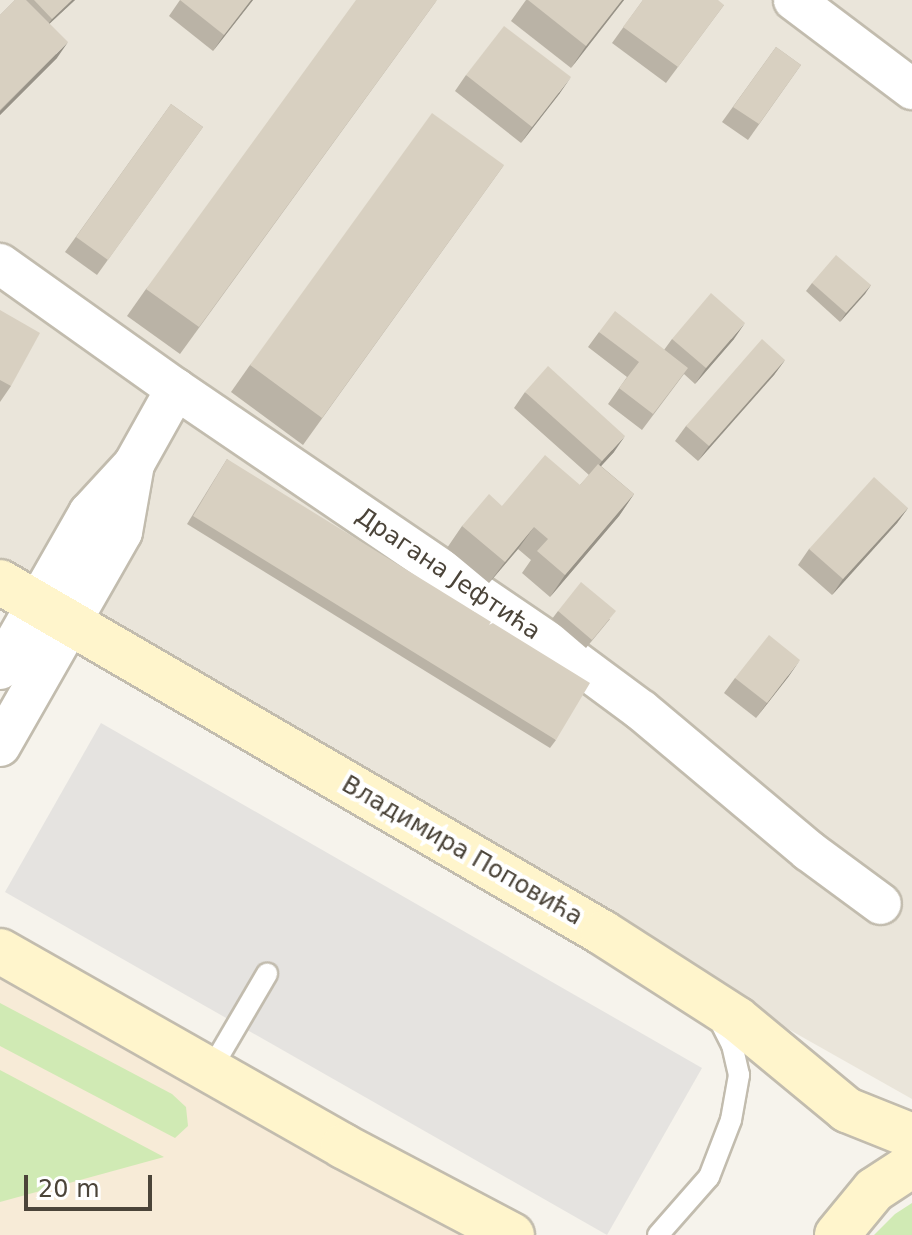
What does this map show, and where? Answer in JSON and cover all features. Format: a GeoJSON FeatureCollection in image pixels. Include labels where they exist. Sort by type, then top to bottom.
{"type":"FeatureCollection","features":[{"type":"Feature","properties":{"kind":"main road","name":"Владимира Поповића"},"geometry":{"type":"LineString","coordinates":[[0,582],[566,911],[683,983],[767,1042],[847,1110],[912,1136]]}},
{"type":"Feature","properties":{"kind":"main road"},"geometry":{"type":"LineString","coordinates":[[0,951],[210,1071],[512,1235]]}},
{"type":"Feature","properties":{"kind":"main road"},"geometry":{"type":"LineString","coordinates":[[837,1235],[874,1190],[912,1165]]}},
{"type":"Feature","properties":{"kind":"street"},"geometry":{"type":"LineString","coordinates":[[794,0],[912,89]]}},
{"type":"Feature","properties":{"kind":"street","name":"Драгана Јефтића"},"geometry":{"type":"LineString","coordinates":[[0,264],[176,389],[553,645],[641,710],[809,851],[881,904]]}},
{"type":"Feature","properties":{"kind":"street"},"geometry":{"type":"LineString","coordinates":[[0,746],[54,613],[89,513],[134,464],[176,389]]}},
{"type":"Feature","properties":{"kind":"street"},"geometry":{"type":"LineString","coordinates":[[0,669],[54,613]]}},
{"type":"Feature","properties":{"kind":"lane"},"geometry":{"type":"LineString","coordinates":[[210,1071],[267,974]]}},
{"type":"Feature","properties":{"kind":"lane"},"geometry":{"type":"LineString","coordinates":[[658,1235],[709,1177],[731,1120],[739,1075],[732,1045],[719,1020],[683,983]]}},
{"type":"Feature","properties":{"kind":"shaded area"},"geometry":{"type":"Polygon","coordinates":[[[0,0],[912,0],[912,1099],[0,584],[0,0]]]}},
{"type":"Feature","properties":{"kind":"shaded area"},"geometry":{"type":"Polygon","coordinates":[[[101,723],[702,1068],[607,1235],[5,892],[101,723]]]}},
{"type":"Feature","properties":{"kind":"shaded area"},"geometry":{"type":"Polygon","coordinates":[[[0,970],[463,1235],[0,1235],[0,970]]]}},
{"type":"Feature","properties":{"kind":"green space"},"geometry":{"type":"Polygon","coordinates":[[[0,1003],[172,1094],[186,1107],[188,1126],[175,1138],[0,1046],[0,1003]]]}},
{"type":"Feature","properties":{"kind":"green space"},"geometry":{"type":"Polygon","coordinates":[[[0,1070],[164,1157],[0,1202],[0,1070]]]}},
{"type":"Feature","properties":{"kind":"green space"},"geometry":{"type":"Polygon","coordinates":[[[912,1203],[912,1235],[874,1235],[895,1214],[912,1203]]]}},
{"type":"Feature","properties":{"kind":"building"},"geometry":{"type":"Polygon","coordinates":[[[15,0],[26,0],[68,42],[0,110],[0,15],[15,0]]]}},
{"type":"Feature","properties":{"kind":"building"},"geometry":{"type":"Polygon","coordinates":[[[34,0],[72,0],[52,19],[34,0]]]}},
{"type":"Feature","properties":{"kind":"building"},"geometry":{"type":"Polygon","coordinates":[[[180,0],[251,0],[224,35],[180,0]]]}},
{"type":"Feature","properties":{"kind":"building"},"geometry":{"type":"Polygon","coordinates":[[[356,0],[437,0],[199,327],[146,289],[356,0]]]}},
{"type":"Feature","properties":{"kind":"building"},"geometry":{"type":"Polygon","coordinates":[[[528,0],[622,0],[586,46],[528,0]]]}},
{"type":"Feature","properties":{"kind":"building"},"geometry":{"type":"Polygon","coordinates":[[[643,0],[718,0],[724,5],[678,67],[623,27],[643,0]]]}},
{"type":"Feature","properties":{"kind":"building"},"geometry":{"type":"Polygon","coordinates":[[[504,26],[571,77],[532,127],[466,75],[504,26]]]}},
{"type":"Feature","properties":{"kind":"building"},"geometry":{"type":"Polygon","coordinates":[[[776,47],[801,65],[759,124],[733,107],[776,47]]]}},
{"type":"Feature","properties":{"kind":"building"},"geometry":{"type":"Polygon","coordinates":[[[171,104],[203,127],[108,260],[76,237],[171,104]]]}},
{"type":"Feature","properties":{"kind":"building"},"geometry":{"type":"Polygon","coordinates":[[[432,113],[504,165],[322,418],[250,365],[432,113]]]}},
{"type":"Feature","properties":{"kind":"building"},"geometry":{"type":"Polygon","coordinates":[[[836,255],[871,285],[846,313],[812,283],[836,255]]]}},
{"type":"Feature","properties":{"kind":"building"},"geometry":{"type":"Polygon","coordinates":[[[711,293],[745,323],[706,368],[672,339],[711,293]]]}},
{"type":"Feature","properties":{"kind":"building"},"geometry":{"type":"Polygon","coordinates":[[[0,310],[40,333],[11,386],[0,380],[0,310]]]}},
{"type":"Feature","properties":{"kind":"building"},"geometry":{"type":"Polygon","coordinates":[[[615,311],[688,368],[653,414],[619,388],[639,362],[599,332],[615,311]]]}},
{"type":"Feature","properties":{"kind":"building"},"geometry":{"type":"Polygon","coordinates":[[[762,339],[785,360],[709,446],[686,426],[762,339]]]}},
{"type":"Feature","properties":{"kind":"building"},"geometry":{"type":"Polygon","coordinates":[[[548,366],[625,436],[602,461],[525,392],[548,366]]]}},
{"type":"Feature","properties":{"kind":"building"},"geometry":{"type":"Polygon","coordinates":[[[545,455],[580,485],[598,464],[634,494],[565,575],[537,551],[548,539],[534,527],[505,562],[462,526],[489,494],[502,506],[545,455]]]}},
{"type":"Feature","properties":{"kind":"building"},"geometry":{"type":"Polygon","coordinates":[[[227,459],[590,683],[556,740],[193,516],[227,459]]]}},
{"type":"Feature","properties":{"kind":"building"},"geometry":{"type":"Polygon","coordinates":[[[874,477],[908,508],[843,579],[809,549],[874,477]]]}},
{"type":"Feature","properties":{"kind":"building"},"geometry":{"type":"Polygon","coordinates":[[[581,582],[616,611],[592,640],[558,611],[581,582]]]}},
{"type":"Feature","properties":{"kind":"building"},"geometry":{"type":"Polygon","coordinates":[[[769,635],[800,660],[767,703],[735,678],[769,635]]]}}]}
